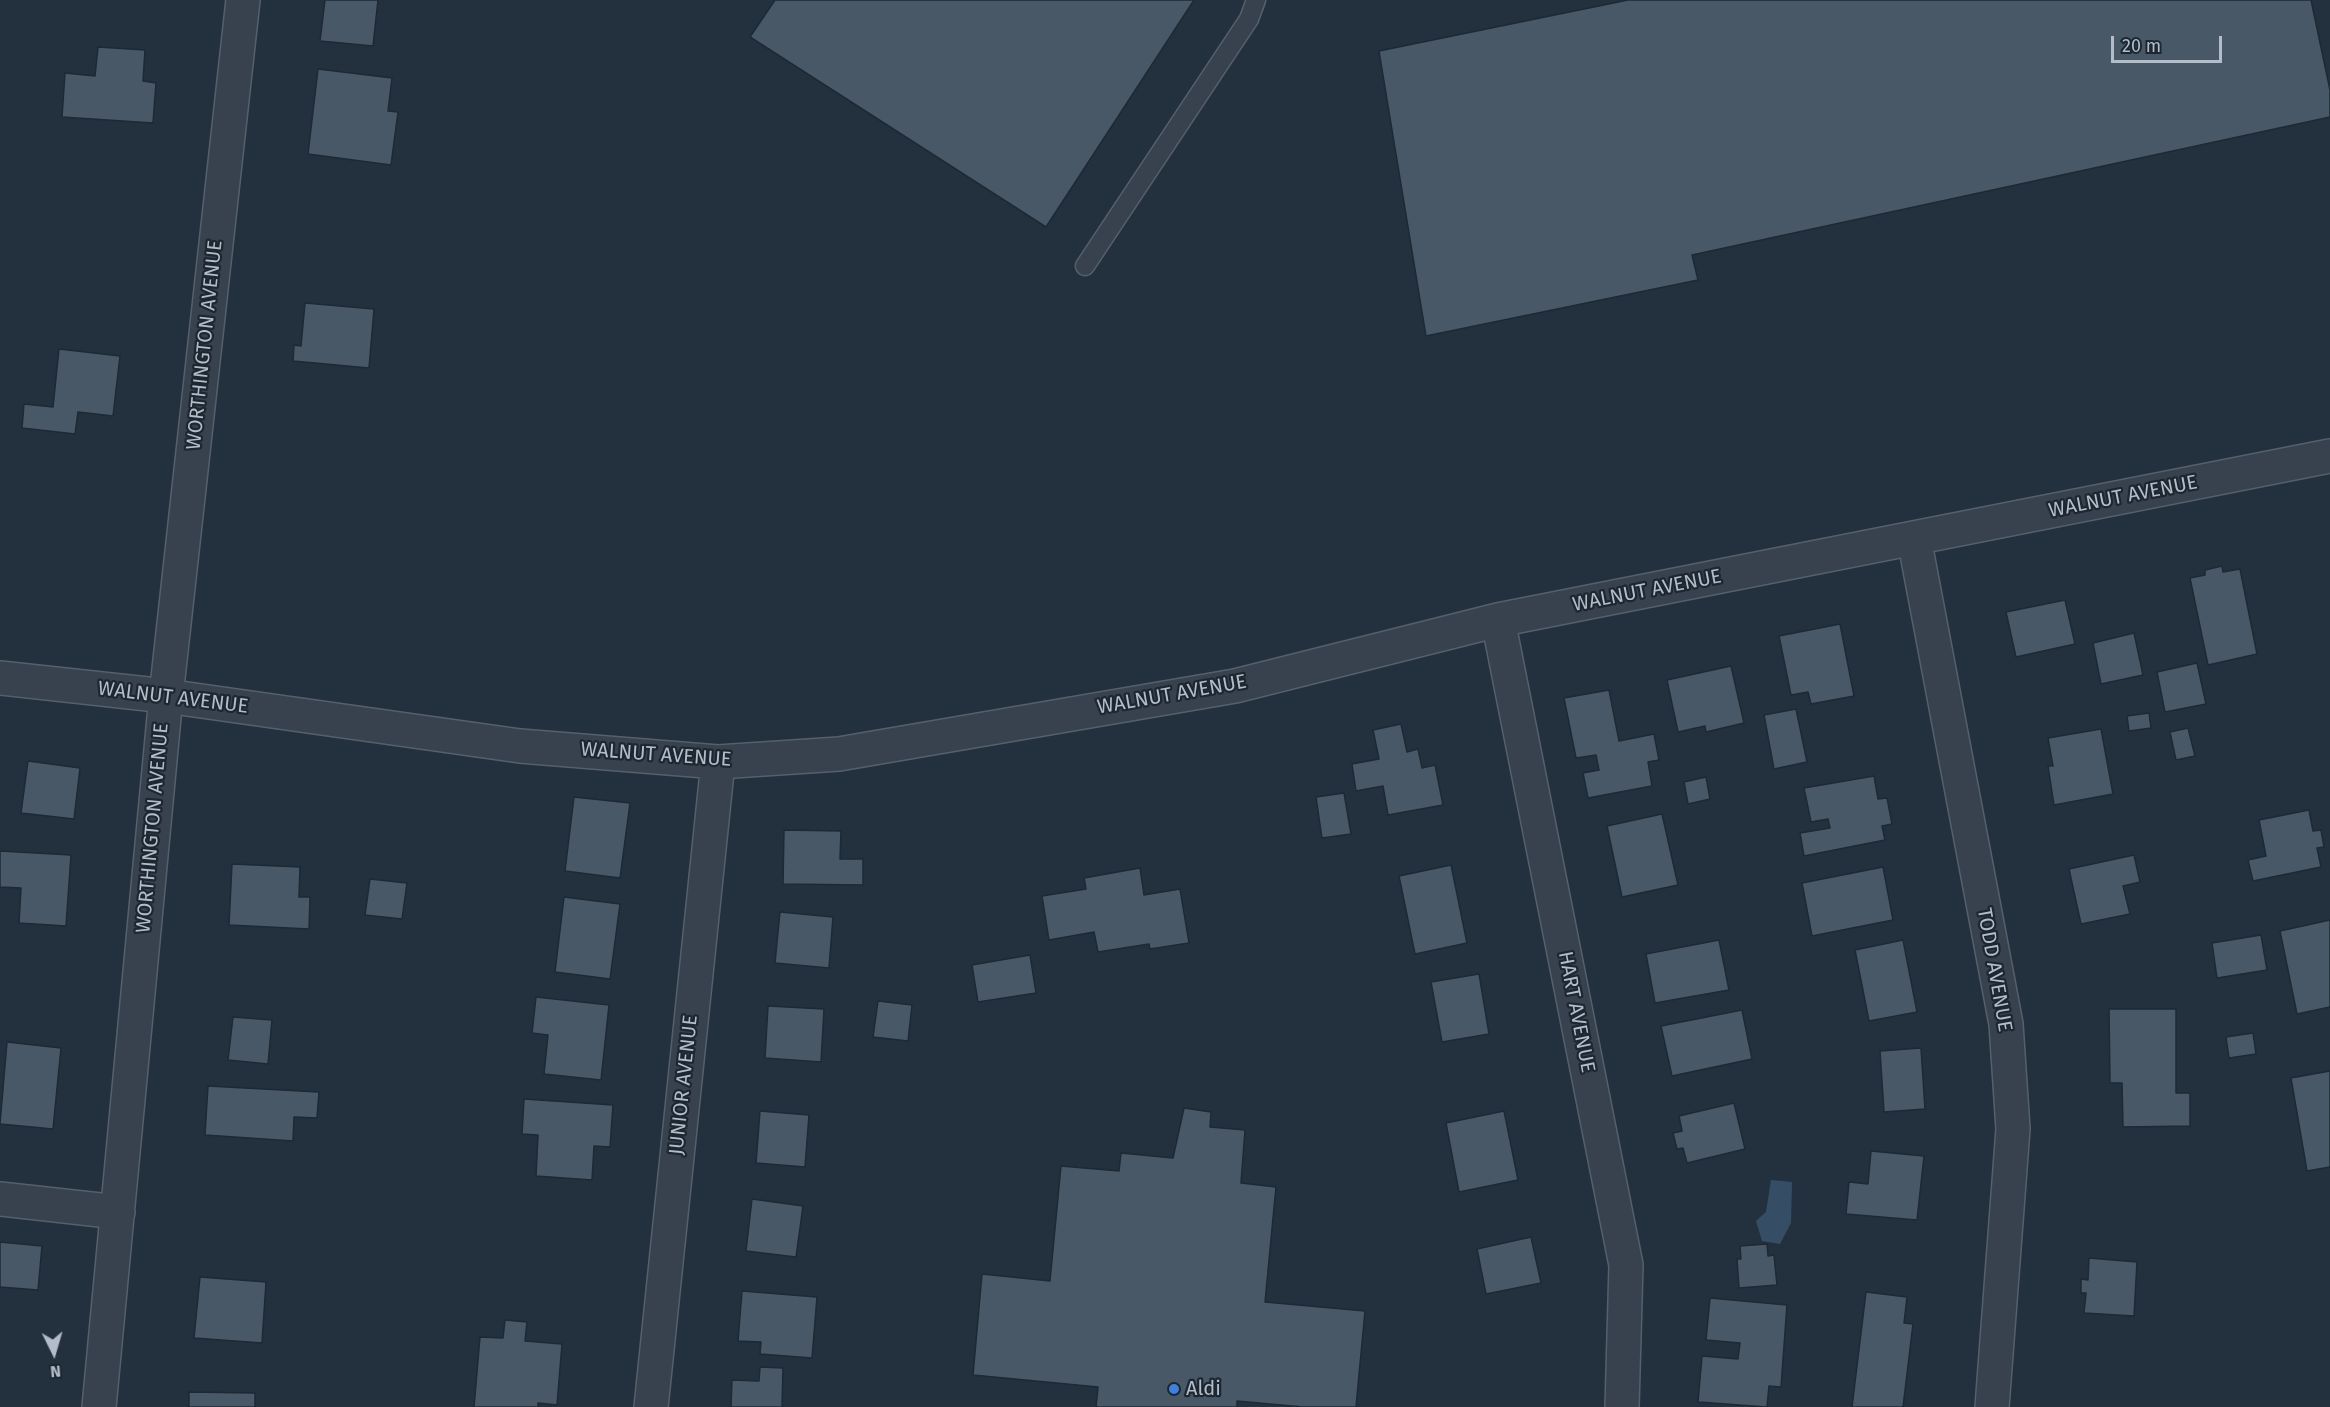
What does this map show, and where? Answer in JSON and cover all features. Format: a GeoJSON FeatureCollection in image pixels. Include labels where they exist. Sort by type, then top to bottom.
{"type":"FeatureCollection","features":[{"type":"Feature","properties":{"kind":"street","name":"WORTHINGTON AVENUE"},"geometry":{"type":"LineString","coordinates":[[99,1407],[165,696],[243,0]]}},
{"type":"Feature","properties":{"kind":"street","name":"WALNUT AVENUE"},"geometry":{"type":"LineString","coordinates":[[0,678],[165,696],[520,746],[718,762],[839,754],[1235,686],[1498,620],[1914,538],[2328,465]]}},
{"type":"Feature","properties":{"kind":"street","name":"TODD AVENUE"},"geometry":{"type":"LineString","coordinates":[[1914,538],[2006,1024],[2013,1130],[1992,1407]]}},
{"type":"Feature","properties":{"kind":"street","name":"HART AVENUE"},"geometry":{"type":"LineString","coordinates":[[1498,620],[1626,1265],[1622,1407]]}},
{"type":"Feature","properties":{"kind":"street","name":"JUNIOR AVENUE"},"geometry":{"type":"LineString","coordinates":[[651,1407],[718,762]]}},
{"type":"Feature","properties":{"kind":"street"},"geometry":{"type":"LineString","coordinates":[[0,1199],[118,1212]]}},
{"type":"Feature","properties":{"kind":"lane"},"geometry":{"type":"LineString","coordinates":[[1085,266],[1249,19],[1256,0]]}},
{"type":"Feature","properties":{"kind":"water"},"geometry":{"type":"Polygon","coordinates":[[[1771,1180],[1792,1182],[1791,1223],[1780,1244],[1762,1241],[1756,1221],[1766,1212],[1771,1180]]]}},
{"type":"Feature","properties":{"kind":"building"},"geometry":{"type":"Polygon","coordinates":[[[325,0],[378,0],[373,46],[320,41],[325,0]]]}},
{"type":"Feature","properties":{"kind":"building"},"geometry":{"type":"Polygon","coordinates":[[[775,0],[1194,0],[1046,227],[750,37],[775,0]]]}},
{"type":"Feature","properties":{"kind":"building"},"geometry":{"type":"Polygon","coordinates":[[[1628,0],[2311,0],[2330,90],[2330,117],[1692,255],[1698,280],[1426,336],[1379,51],[1628,0]]]}},
{"type":"Feature","properties":{"kind":"building"},"geometry":{"type":"Polygon","coordinates":[[[98,47],[145,50],[143,81],[156,83],[153,123],[62,117],[65,73],[95,76],[98,47]]]}},
{"type":"Feature","properties":{"kind":"building"},"geometry":{"type":"Polygon","coordinates":[[[318,69],[392,78],[388,111],[398,112],[391,165],[308,154],[318,69]]]}},
{"type":"Feature","properties":{"kind":"building"},"geometry":{"type":"Polygon","coordinates":[[[305,303],[374,309],[369,368],[293,361],[294,345],[301,346],[305,303]]]}},
{"type":"Feature","properties":{"kind":"building"},"geometry":{"type":"Polygon","coordinates":[[[59,349],[120,356],[113,416],[78,412],[75,434],[22,428],[24,404],[53,407],[59,349]]]}},
{"type":"Feature","properties":{"kind":"building"},"geometry":{"type":"Polygon","coordinates":[[[2222,566],[2223,572],[2240,569],[2257,654],[2208,665],[2190,578],[2205,575],[2205,570],[2222,566]]]}},
{"type":"Feature","properties":{"kind":"building"},"geometry":{"type":"Polygon","coordinates":[[[2065,600],[2075,644],[2016,657],[2006,612],[2065,600]]]}},
{"type":"Feature","properties":{"kind":"building"},"geometry":{"type":"Polygon","coordinates":[[[1840,624],[1854,696],[1811,704],[1808,692],[1791,695],[1779,636],[1840,624]]]}},
{"type":"Feature","properties":{"kind":"building"},"geometry":{"type":"Polygon","coordinates":[[[2134,633],[2143,675],[2101,684],[2093,643],[2134,633]]]}},
{"type":"Feature","properties":{"kind":"building"},"geometry":{"type":"Polygon","coordinates":[[[2197,663],[2206,704],[2165,712],[2157,672],[2197,663]]]}},
{"type":"Feature","properties":{"kind":"building"},"geometry":{"type":"Polygon","coordinates":[[[1731,666],[1744,723],[1706,732],[1705,726],[1678,732],[1667,680],[1731,666]]]}},
{"type":"Feature","properties":{"kind":"building"},"geometry":{"type":"Polygon","coordinates":[[[1609,690],[1619,741],[1654,734],[1659,760],[1648,762],[1652,786],[1588,798],[1583,773],[1599,770],[1596,755],[1576,758],[1564,698],[1609,690]]]}},
{"type":"Feature","properties":{"kind":"building"},"geometry":{"type":"Polygon","coordinates":[[[1796,709],[1807,762],[1774,769],[1764,715],[1796,709]]]}},
{"type":"Feature","properties":{"kind":"building"},"geometry":{"type":"Polygon","coordinates":[[[2149,713],[2151,728],[2129,731],[2127,716],[2149,713]]]}},
{"type":"Feature","properties":{"kind":"building"},"geometry":{"type":"Polygon","coordinates":[[[1401,724],[1407,752],[1418,749],[1422,768],[1435,765],[1443,805],[1388,815],[1383,786],[1356,791],[1352,764],[1379,759],[1373,730],[1401,724]]]}},
{"type":"Feature","properties":{"kind":"building"},"geometry":{"type":"Polygon","coordinates":[[[2188,728],[2195,756],[2176,760],[2170,732],[2188,728]]]}},
{"type":"Feature","properties":{"kind":"building"},"geometry":{"type":"Polygon","coordinates":[[[2101,729],[2113,794],[2054,805],[2048,766],[2053,766],[2048,738],[2101,729]]]}},
{"type":"Feature","properties":{"kind":"building"},"geometry":{"type":"Polygon","coordinates":[[[28,761],[80,768],[74,819],[21,813],[28,761]]]}},
{"type":"Feature","properties":{"kind":"building"},"geometry":{"type":"Polygon","coordinates":[[[1874,776],[1878,799],[1887,798],[1892,824],[1882,826],[1885,840],[1804,856],[1800,833],[1830,828],[1828,819],[1811,822],[1804,788],[1874,776]]]}},
{"type":"Feature","properties":{"kind":"building"},"geometry":{"type":"Polygon","coordinates":[[[1706,777],[1710,799],[1688,804],[1684,782],[1706,777]]]}},
{"type":"Feature","properties":{"kind":"building"},"geometry":{"type":"Polygon","coordinates":[[[1344,793],[1351,834],[1322,838],[1316,797],[1344,793]]]}},
{"type":"Feature","properties":{"kind":"building"},"geometry":{"type":"Polygon","coordinates":[[[574,797],[630,803],[620,878],[565,871],[574,797]]]}},
{"type":"Feature","properties":{"kind":"building"},"geometry":{"type":"Polygon","coordinates":[[[2309,810],[2313,831],[2321,830],[2324,847],[2317,848],[2321,867],[2253,881],[2248,860],[2266,856],[2259,820],[2309,810]]]}},
{"type":"Feature","properties":{"kind":"building"},"geometry":{"type":"Polygon","coordinates":[[[1662,814],[1678,885],[1622,897],[1607,826],[1662,814]]]}},
{"type":"Feature","properties":{"kind":"building"},"geometry":{"type":"Polygon","coordinates":[[[784,830],[841,831],[840,859],[863,859],[863,885],[783,884],[784,830]]]}},
{"type":"Feature","properties":{"kind":"building"},"geometry":{"type":"Polygon","coordinates":[[[0,851],[71,855],[66,926],[19,923],[21,888],[0,887],[0,851]]]}},
{"type":"Feature","properties":{"kind":"building"},"geometry":{"type":"Polygon","coordinates":[[[2134,855],[2140,882],[2123,886],[2130,914],[2081,924],[2069,869],[2134,855]]]}},
{"type":"Feature","properties":{"kind":"building"},"geometry":{"type":"Polygon","coordinates":[[[232,864],[300,867],[299,897],[310,897],[309,929],[229,925],[232,864]]]}},
{"type":"Feature","properties":{"kind":"building"},"geometry":{"type":"Polygon","coordinates":[[[1451,865],[1467,943],[1415,954],[1399,876],[1451,865]]]}},
{"type":"Feature","properties":{"kind":"building"},"geometry":{"type":"Polygon","coordinates":[[[1883,867],[1893,920],[1812,936],[1802,883],[1883,867]]]}},
{"type":"Feature","properties":{"kind":"building"},"geometry":{"type":"Polygon","coordinates":[[[1140,868],[1144,895],[1180,889],[1189,943],[1150,949],[1149,944],[1098,952],[1094,932],[1049,940],[1042,896],[1086,889],[1084,878],[1140,868]]]}},
{"type":"Feature","properties":{"kind":"building"},"geometry":{"type":"Polygon","coordinates":[[[370,879],[407,883],[402,919],[365,915],[370,879]]]}},
{"type":"Feature","properties":{"kind":"building"},"geometry":{"type":"Polygon","coordinates":[[[564,897],[620,904],[610,979],[555,972],[564,897]]]}},
{"type":"Feature","properties":{"kind":"building"},"geometry":{"type":"Polygon","coordinates":[[[780,912],[833,917],[829,968],[775,963],[780,912]]]}},
{"type":"Feature","properties":{"kind":"building"},"geometry":{"type":"Polygon","coordinates":[[[2330,920],[2330,1007],[2297,1014],[2280,931],[2330,920]]]}},
{"type":"Feature","properties":{"kind":"building"},"geometry":{"type":"Polygon","coordinates":[[[2261,935],[2267,970],[2217,978],[2212,943],[2261,935]]]}},
{"type":"Feature","properties":{"kind":"building"},"geometry":{"type":"Polygon","coordinates":[[[1719,940],[1729,990],[1655,1003],[1646,954],[1719,940]]]}},
{"type":"Feature","properties":{"kind":"building"},"geometry":{"type":"Polygon","coordinates":[[[1903,940],[1917,1012],[1869,1021],[1855,950],[1903,940]]]}},
{"type":"Feature","properties":{"kind":"building"},"geometry":{"type":"Polygon","coordinates":[[[1030,955],[1036,993],[978,1002],[972,965],[1030,955]]]}},
{"type":"Feature","properties":{"kind":"building"},"geometry":{"type":"Polygon","coordinates":[[[1479,974],[1489,1034],[1442,1042],[1431,982],[1479,974]]]}},
{"type":"Feature","properties":{"kind":"building"},"geometry":{"type":"Polygon","coordinates":[[[536,997],[609,1005],[601,1080],[544,1074],[548,1035],[532,1033],[536,997]]]}},
{"type":"Feature","properties":{"kind":"building"},"geometry":{"type":"Polygon","coordinates":[[[878,1001],[912,1005],[908,1041],[873,1037],[878,1001]]]}},
{"type":"Feature","properties":{"kind":"building"},"geometry":{"type":"Polygon","coordinates":[[[768,1006],[824,1009],[821,1062],[765,1058],[768,1006]]]}},
{"type":"Feature","properties":{"kind":"building"},"geometry":{"type":"Polygon","coordinates":[[[2109,1009],[2176,1009],[2176,1093],[2190,1093],[2190,1126],[2123,1127],[2122,1083],[2110,1083],[2109,1009]]]}},
{"type":"Feature","properties":{"kind":"building"},"geometry":{"type":"Polygon","coordinates":[[[1742,1010],[1752,1059],[1672,1076],[1661,1026],[1742,1010]]]}},
{"type":"Feature","properties":{"kind":"building"},"geometry":{"type":"Polygon","coordinates":[[[233,1017],[272,1020],[268,1064],[228,1060],[233,1017]]]}},
{"type":"Feature","properties":{"kind":"building"},"geometry":{"type":"Polygon","coordinates":[[[2253,1033],[2256,1054],[2229,1058],[2226,1037],[2253,1033]]]}},
{"type":"Feature","properties":{"kind":"building"},"geometry":{"type":"Polygon","coordinates":[[[7,1042],[61,1048],[53,1129],[0,1124],[7,1042]]]}},
{"type":"Feature","properties":{"kind":"building"},"geometry":{"type":"Polygon","coordinates":[[[1921,1048],[1925,1109],[1884,1112],[1880,1051],[1921,1048]]]}},
{"type":"Feature","properties":{"kind":"building"},"geometry":{"type":"Polygon","coordinates":[[[2330,1071],[2330,1167],[2307,1171],[2291,1078],[2330,1071]]]}},
{"type":"Feature","properties":{"kind":"building"},"geometry":{"type":"Polygon","coordinates":[[[208,1086],[319,1092],[317,1118],[294,1117],[293,1141],[205,1135],[208,1086]]]}},
{"type":"Feature","properties":{"kind":"building"},"geometry":{"type":"Polygon","coordinates":[[[524,1099],[613,1105],[610,1147],[594,1146],[592,1180],[536,1176],[538,1135],[522,1134],[524,1099]]]}},
{"type":"Feature","properties":{"kind":"building"},"geometry":{"type":"Polygon","coordinates":[[[1734,1103],[1745,1149],[1687,1163],[1683,1148],[1677,1149],[1673,1133],[1682,1131],[1679,1116],[1734,1103]]]}},
{"type":"Feature","properties":{"kind":"building"},"geometry":{"type":"Polygon","coordinates":[[[1184,1108],[1211,1112],[1210,1127],[1245,1130],[1241,1183],[1276,1187],[1265,1302],[1365,1311],[1356,1407],[1303,1407],[1237,1401],[1237,1407],[1096,1407],[1098,1387],[973,1375],[982,1274],[1050,1281],[1061,1166],[1119,1171],[1121,1153],[1173,1158],[1184,1108]]]}},
{"type":"Feature","properties":{"kind":"building"},"geometry":{"type":"Polygon","coordinates":[[[760,1111],[809,1115],[805,1167],[756,1163],[760,1111]]]}},
{"type":"Feature","properties":{"kind":"building"},"geometry":{"type":"Polygon","coordinates":[[[1504,1111],[1518,1180],[1459,1192],[1446,1123],[1504,1111]]]}},
{"type":"Feature","properties":{"kind":"building"},"geometry":{"type":"Polygon","coordinates":[[[1871,1151],[1924,1156],[1917,1220],[1846,1214],[1849,1182],[1868,1184],[1871,1151]]]}},
{"type":"Feature","properties":{"kind":"building"},"geometry":{"type":"Polygon","coordinates":[[[752,1199],[803,1206],[796,1257],[746,1251],[752,1199]]]}},
{"type":"Feature","properties":{"kind":"building"},"geometry":{"type":"Polygon","coordinates":[[[1531,1237],[1541,1283],[1486,1294],[1477,1249],[1531,1237]]]}},
{"type":"Feature","properties":{"kind":"building"},"geometry":{"type":"Polygon","coordinates":[[[0,1242],[42,1246],[38,1290],[0,1287],[0,1242]]]}},
{"type":"Feature","properties":{"kind":"building"},"geometry":{"type":"Polygon","coordinates":[[[1767,1244],[1768,1256],[1774,1255],[1777,1285],[1739,1288],[1737,1259],[1741,1259],[1740,1246],[1767,1244]]]}},
{"type":"Feature","properties":{"kind":"building"},"geometry":{"type":"Polygon","coordinates":[[[2089,1258],[2137,1262],[2134,1316],[2084,1313],[2086,1293],[2081,1293],[2081,1279],[2088,1280],[2089,1258]]]}},
{"type":"Feature","properties":{"kind":"building"},"geometry":{"type":"Polygon","coordinates":[[[200,1277],[266,1282],[262,1343],[194,1338],[200,1277]]]}},
{"type":"Feature","properties":{"kind":"building"},"geometry":{"type":"Polygon","coordinates":[[[742,1291],[817,1297],[812,1358],[760,1354],[761,1342],[738,1341],[742,1291]]]}},
{"type":"Feature","properties":{"kind":"building"},"geometry":{"type":"Polygon","coordinates":[[[1866,1292],[1907,1297],[1904,1323],[1913,1324],[1903,1407],[1852,1407],[1866,1292]]]}},
{"type":"Feature","properties":{"kind":"building"},"geometry":{"type":"Polygon","coordinates":[[[1710,1298],[1787,1305],[1781,1387],[1769,1386],[1767,1407],[1698,1402],[1702,1356],[1738,1359],[1740,1343],[1706,1340],[1710,1298]]]}},
{"type":"Feature","properties":{"kind":"building"},"geometry":{"type":"Polygon","coordinates":[[[505,1320],[527,1322],[525,1341],[562,1344],[557,1405],[538,1403],[538,1407],[474,1407],[480,1337],[503,1338],[505,1320]]]}},
{"type":"Feature","properties":{"kind":"building"},"geometry":{"type":"Polygon","coordinates":[[[760,1367],[783,1368],[782,1407],[731,1407],[732,1380],[759,1381],[760,1367]]]}},
{"type":"Feature","properties":{"kind":"building"},"geometry":{"type":"Polygon","coordinates":[[[189,1392],[255,1393],[255,1407],[189,1407],[189,1392]]]}},
{"type":"Feature","properties":{"kind":"place","name":"Aldi"},"geometry":{"type":"Point","coordinates":[1174,1389]}}]}
